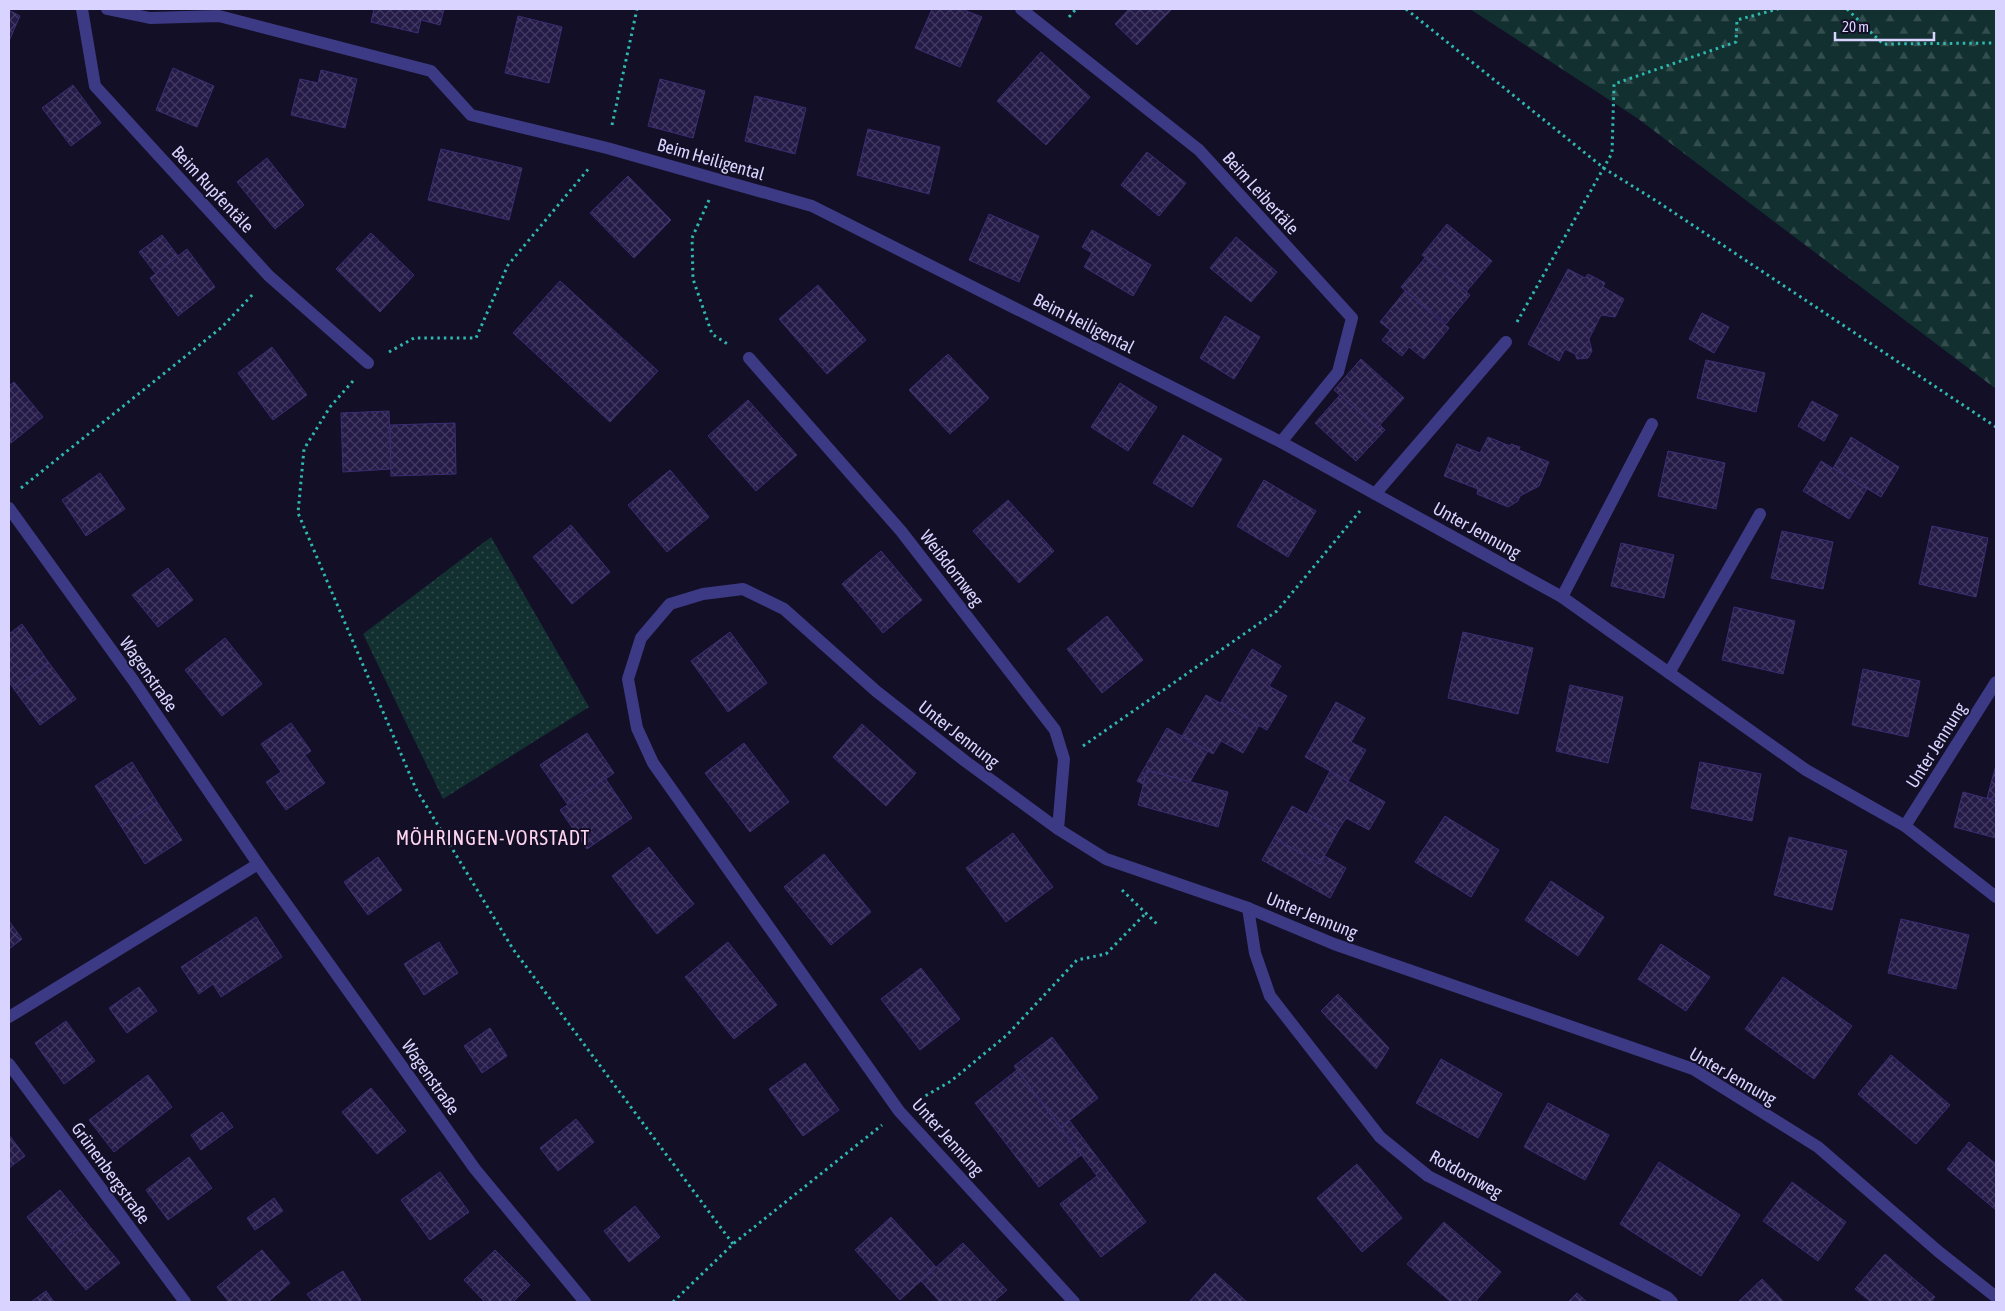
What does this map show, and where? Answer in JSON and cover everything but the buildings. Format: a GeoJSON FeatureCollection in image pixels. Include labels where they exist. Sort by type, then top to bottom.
{"type":"FeatureCollection","features":[{"type":"Feature","properties":{"kind":"street","name":"Beim Rupfentäle"},"geometry":{"type":"LineString","coordinates":[[82,9],[95,86],[269,276],[368,363]]}},
{"type":"Feature","properties":{"kind":"street","name":"Beim Heiligental"},"geometry":{"type":"LineString","coordinates":[[107,9],[150,18],[221,12],[431,71],[471,115],[606,148],[812,206],[1281,442]]}},
{"type":"Feature","properties":{"kind":"street","name":"Beim Leibertäle"},"geometry":{"type":"LineString","coordinates":[[1021,9],[1199,150],[1352,318],[1338,372],[1281,442]]}},
{"type":"Feature","properties":{"kind":"street"},"geometry":{"type":"LineString","coordinates":[[1375,494],[1506,342]]}},
{"type":"Feature","properties":{"kind":"street","name":"Weißdornweg"},"geometry":{"type":"LineString","coordinates":[[749,358],[907,539],[1055,730],[1064,759],[1058,830]]}},
{"type":"Feature","properties":{"kind":"street"},"geometry":{"type":"LineString","coordinates":[[1562,597],[1652,424]]}},
{"type":"Feature","properties":{"kind":"street","name":"Unter Jennung"},"geometry":{"type":"LineString","coordinates":[[1281,442],[1562,597],[1806,770],[1905,826],[1996,897]]}},
{"type":"Feature","properties":{"kind":"street","name":"Wagenstraße"},"geometry":{"type":"LineString","coordinates":[[9,508],[133,680],[258,864],[475,1169],[586,1302]]}},
{"type":"Feature","properties":{"kind":"street"},"geometry":{"type":"LineString","coordinates":[[1668,672],[1760,514]]}},
{"type":"Feature","properties":{"kind":"street","name":"Unter Jennung"},"geometry":{"type":"LineString","coordinates":[[1074,1302],[900,1111],[654,763],[638,728],[628,679],[641,638],[670,604],[703,594],[743,589],[784,609],[876,691],[965,761],[1058,830],[1106,859],[1248,908],[1334,944],[1693,1069],[1818,1147],[1939,1252],[1996,1297]]}},
{"type":"Feature","properties":{"kind":"street","name":"Unter Jennung"},"geometry":{"type":"LineString","coordinates":[[1905,826],[1996,682]]}},
{"type":"Feature","properties":{"kind":"street"},"geometry":{"type":"LineString","coordinates":[[9,1017],[258,864]]}},
{"type":"Feature","properties":{"kind":"street","name":"Rotdornweg"},"geometry":{"type":"LineString","coordinates":[[1248,908],[1255,953],[1270,996],[1380,1137],[1428,1176],[1667,1297],[1672,1302]]}},
{"type":"Feature","properties":{"kind":"street","name":"Grünenbergstraße"},"geometry":{"type":"LineString","coordinates":[[9,1064],[185,1302]]}},
{"type":"Feature","properties":{"kind":"path"},"geometry":{"type":"LineString","coordinates":[[637,9],[606,148],[508,265],[476,338],[414,338],[368,363],[330,407],[304,449],[298,513],[416,789],[513,949],[733,1244]]}},
{"type":"Feature","properties":{"kind":"path"},"geometry":{"type":"LineString","coordinates":[[1406,9],[1605,169],[1658,202],[1996,427]]}},
{"type":"Feature","properties":{"kind":"path"},"geometry":{"type":"LineString","coordinates":[[1506,342],[1605,169],[1612,153],[1614,84],[1736,42],[1737,20],[1778,9]]}},
{"type":"Feature","properties":{"kind":"path"},"geometry":{"type":"LineString","coordinates":[[1846,9],[1883,44],[1996,42]]}},
{"type":"Feature","properties":{"kind":"path"},"geometry":{"type":"LineString","coordinates":[[718,179],[692,238],[692,279],[712,334],[749,358]]}},
{"type":"Feature","properties":{"kind":"path"},"geometry":{"type":"LineString","coordinates":[[33,478],[222,327],[269,276]]}},
{"type":"Feature","properties":{"kind":"path"},"geometry":{"type":"LineString","coordinates":[[1064,759],[1277,611],[1375,494]]}},
{"type":"Feature","properties":{"kind":"path"},"geometry":{"type":"LineString","coordinates":[[673,1302],[733,1244],[825,1173],[900,1111],[951,1081],[1007,1035],[1077,960],[1106,954],[1145,914],[1158,925]]}},
{"type":"Feature","properties":{"kind":"green space"},"geometry":{"type":"Polygon","coordinates":[[[1470,9],[1996,9],[1996,389],[1637,118],[1470,9]]]}},
{"type":"Feature","properties":{"kind":"green space"},"geometry":{"type":"Polygon","coordinates":[[[491,537],[589,707],[443,799],[363,634],[491,537]]]}},
{"type":"Feature","properties":{"kind":"district","name":"MÖHRINGEN-VORSTADT"},"geometry":{"type":"Point","coordinates":[493,837]}}]}
